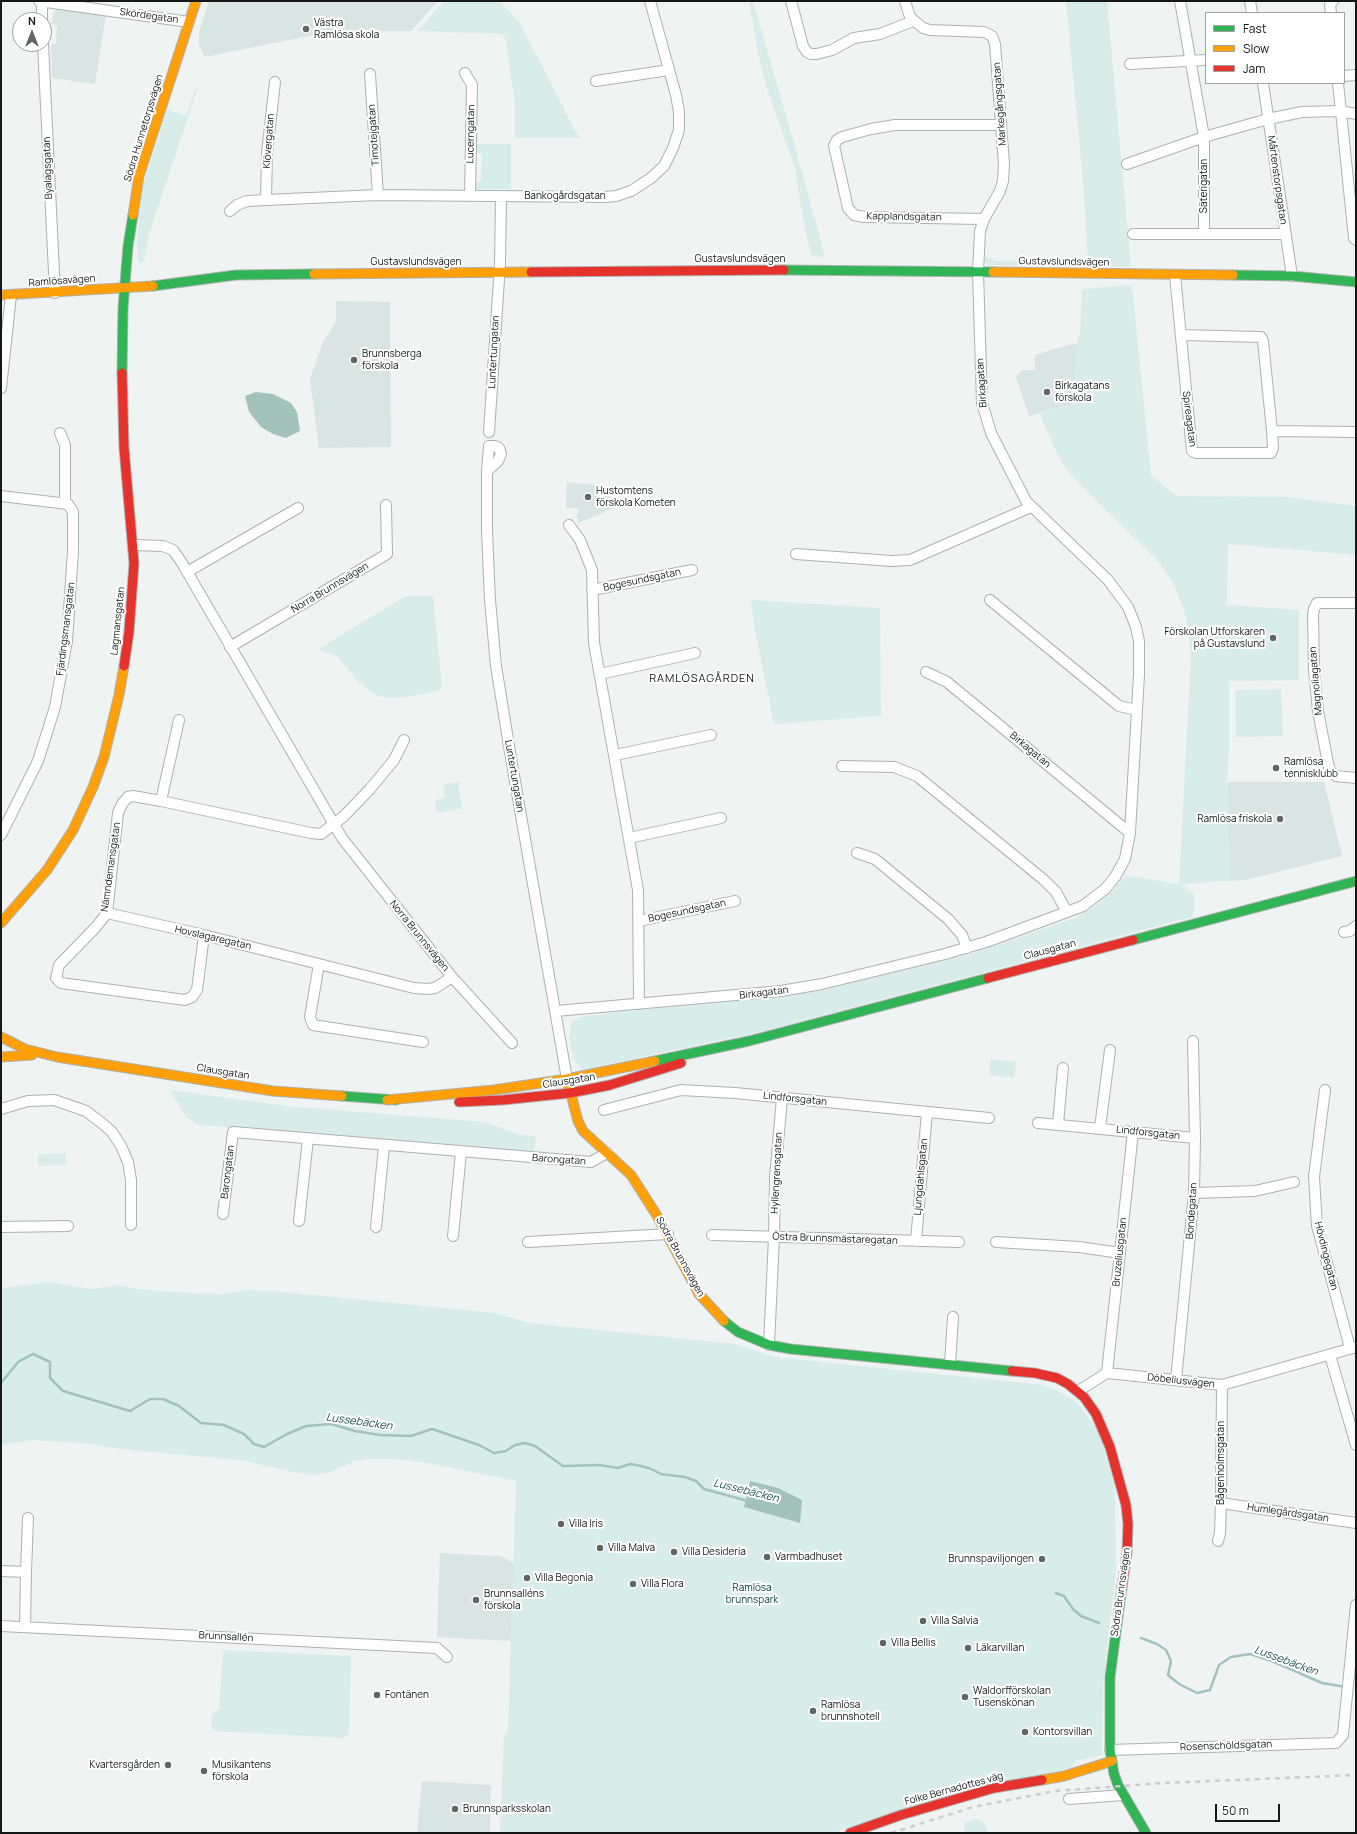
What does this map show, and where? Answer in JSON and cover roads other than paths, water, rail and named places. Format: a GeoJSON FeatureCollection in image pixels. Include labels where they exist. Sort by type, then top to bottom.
{"type":"FeatureCollection","features":[{"type":"Feature","properties":{"kind":"street","name":"Skördegatan"},"geometry":{"type":"LineString","coordinates":[[41,1],[189,22]]}},
{"type":"Feature","properties":{"kind":"street"},"geometry":{"type":"LineString","coordinates":[[41,1],[42,12]]}},
{"type":"Feature","properties":{"kind":"street","name":"Södra Hunnetorpsvägen"},"geometry":{"type":"LineString","coordinates":[[125,288],[128,246],[139,176],[196,1]]}},
{"type":"Feature","properties":{"kind":"street","name":"Bankogårdsgatan"},"geometry":{"type":"LineString","coordinates":[[230,211],[237,205],[247,201],[266,200],[378,195],[611,196],[631,191],[651,178],[667,161],[674,148],[679,130],[678,104],[650,1]]}},
{"type":"Feature","properties":{"kind":"street"},"geometry":{"type":"LineString","coordinates":[[791,1],[803,46],[805,50],[811,54],[832,50],[851,39],[880,34],[914,21],[908,13],[905,1]]}},
{"type":"Feature","properties":{"kind":"street","name":"Säterigatan"},"geometry":{"type":"LineString","coordinates":[[1180,1],[1204,137],[1204,234]]}},
{"type":"Feature","properties":{"kind":"street"},"geometry":{"type":"LineString","coordinates":[[1250,1],[1252,12]]}},
{"type":"Feature","properties":{"kind":"street"},"geometry":{"type":"LineString","coordinates":[[1331,12],[1330,5],[1333,1]]}},
{"type":"Feature","properties":{"kind":"street","name":"Markegångsgatan"},"geometry":{"type":"LineString","coordinates":[[914,21],[928,30],[980,31],[990,34],[994,40],[1004,164],[1003,181],[1000,191],[984,219],[980,231],[978,272]]}},
{"type":"Feature","properties":{"kind":"street","name":"Byalagsgatan"},"geometry":{"type":"LineString","coordinates":[[43,52],[55,292]]}},
{"type":"Feature","properties":{"kind":"street"},"geometry":{"type":"LineString","coordinates":[[1130,64],[1205,60]]}},
{"type":"Feature","properties":{"kind":"street"},"geometry":{"type":"LineString","coordinates":[[596,82],[669,70]]}},
{"type":"Feature","properties":{"kind":"street","name":"Lucerngatan"},"geometry":{"type":"LineString","coordinates":[[465,73],[472,85],[470,196]]}},
{"type":"Feature","properties":{"kind":"street","name":"Timotejgatan"},"geometry":{"type":"LineString","coordinates":[[370,74],[378,195]]}},
{"type":"Feature","properties":{"kind":"street"},"geometry":{"type":"LineString","coordinates":[[1345,76],[1356,75]]}},
{"type":"Feature","properties":{"kind":"street","name":"Klövergatan"},"geometry":{"type":"LineString","coordinates":[[266,200],[267,153],[275,82]]}},
{"type":"Feature","properties":{"kind":"street","name":"Mårtenstorpsgatan"},"geometry":{"type":"LineString","coordinates":[[1263,84],[1292,276]]}},
{"type":"Feature","properties":{"kind":"street"},"geometry":{"type":"LineString","coordinates":[[1338,84],[1340,111],[1352,180],[1354,238],[1356,240]]}},
{"type":"Feature","properties":{"kind":"street"},"geometry":{"type":"LineString","coordinates":[[1127,164],[1204,137],[1268,119],[1302,112],[1340,111],[1356,114]]}},
{"type":"Feature","properties":{"kind":"street","name":"Kapplandsgatan"},"geometry":{"type":"LineString","coordinates":[[984,219],[864,217],[852,214],[847,204],[834,146],[837,140],[842,137],[871,129],[895,125],[1001,125]]}},
{"type":"Feature","properties":{"kind":"street"},"geometry":{"type":"LineString","coordinates":[[498,273],[501,196]]}},
{"type":"Feature","properties":{"kind":"street"},"geometry":{"type":"LineString","coordinates":[[1134,234],[1285,234]]}},
{"type":"Feature","properties":{"kind":"street","name":"Gustavslundsvägen"},"geometry":{"type":"LineString","coordinates":[[125,288],[236,275],[839,270],[1292,276],[1356,282]]}},
{"type":"Feature","properties":{"kind":"street","name":"Birkagatan"},"geometry":{"type":"LineString","coordinates":[[556,1011],[731,997],[803,988],[869,973],[967,948],[1067,912],[1091,900],[1105,889],[1115,877],[1125,859],[1130,833],[1137,710],[1139,641],[1136,627],[1123,597],[1108,580],[1031,507],[998,448],[986,418],[982,403],[980,380],[978,272]]}},
{"type":"Feature","properties":{"kind":"street","name":"Luntertungatan"},"geometry":{"type":"LineString","coordinates":[[489,432],[498,273]]}},
{"type":"Feature","properties":{"kind":"street","name":"Spireagatan"},"geometry":{"type":"LineString","coordinates":[[1175,275],[1192,450],[1196,453],[1271,453],[1273,448],[1272,431],[1263,341],[1261,337],[1181,335]]}},
{"type":"Feature","properties":{"kind":"street","name":"Ramlösavägen"},"geometry":{"type":"LineString","coordinates":[[6,295],[125,288]]}},
{"type":"Feature","properties":{"kind":"street","name":"Lagmansgatan"},"geometry":{"type":"LineString","coordinates":[[1,923],[34,887],[64,845],[80,816],[102,762],[113,727],[126,656],[132,608],[134,545],[123,420],[122,350],[125,288]]}},
{"type":"Feature","properties":{"kind":"street"},"geometry":{"type":"LineString","coordinates":[[1,388],[6,295]]}},
{"type":"Feature","properties":{"kind":"street"},"geometry":{"type":"LineString","coordinates":[[1272,431],[1356,432]]}},
{"type":"Feature","properties":{"kind":"street"},"geometry":{"type":"LineString","coordinates":[[1,496],[66,502],[65,445],[60,432]]}},
{"type":"Feature","properties":{"kind":"street","name":"Luntertungatan"},"geometry":{"type":"LineString","coordinates":[[487,471],[488,564],[496,666],[568,1079]]}},
{"type":"Feature","properties":{"kind":"street","name":"Fjärdingsmansgatan"},"geometry":{"type":"LineString","coordinates":[[1,835],[38,761],[50,725],[60,684],[69,623],[73,551],[73,512],[66,502]]}},
{"type":"Feature","properties":{"kind":"street","name":"Norra Brunnsvägen"},"geometry":{"type":"LineString","coordinates":[[230,647],[387,554],[386,505]]}},
{"type":"Feature","properties":{"kind":"street"},"geometry":{"type":"LineString","coordinates":[[796,554],[892,561],[910,560],[1031,507]]}},
{"type":"Feature","properties":{"kind":"street"},"geometry":{"type":"LineString","coordinates":[[187,572],[298,508]]}},
{"type":"Feature","properties":{"kind":"street","name":"Bogesundsgatan"},"geometry":{"type":"LineString","coordinates":[[569,525],[578,536],[591,566],[594,638],[638,890],[639,1004]]}},
{"type":"Feature","properties":{"kind":"street","name":"Norra Brunnsvägen"},"geometry":{"type":"LineString","coordinates":[[134,545],[168,547],[173,550],[333,825],[452,977],[512,1043]]}},
{"type":"Feature","properties":{"kind":"street","name":"Bogesundsgatan"},"geometry":{"type":"LineString","coordinates":[[592,590],[692,570]]}},
{"type":"Feature","properties":{"kind":"street"},"geometry":{"type":"LineString","coordinates":[[990,600],[1119,706],[1137,710]]}},
{"type":"Feature","properties":{"kind":"street","name":"Magnoliagatan"},"geometry":{"type":"LineString","coordinates":[[1356,603],[1317,603],[1313,615],[1318,711],[1330,771],[1336,776],[1356,778]]}},
{"type":"Feature","properties":{"kind":"street"},"geometry":{"type":"LineString","coordinates":[[600,674],[695,653]]}},
{"type":"Feature","properties":{"kind":"street","name":"Birkagatan"},"geometry":{"type":"LineString","coordinates":[[926,672],[947,682],[1130,833]]}},
{"type":"Feature","properties":{"kind":"street"},"geometry":{"type":"LineString","coordinates":[[161,801],[179,720]]}},
{"type":"Feature","properties":{"kind":"street"},"geometry":{"type":"LineString","coordinates":[[615,755],[711,735]]}},
{"type":"Feature","properties":{"kind":"street"},"geometry":{"type":"LineString","coordinates":[[333,825],[344,816],[384,772],[394,760],[404,740]]}},
{"type":"Feature","properties":{"kind":"street"},"geometry":{"type":"LineString","coordinates":[[842,766],[891,766],[917,776],[1044,880],[1056,892],[1067,912]]}},
{"type":"Feature","properties":{"kind":"street","name":"Nämndemansgatan"},"geometry":{"type":"LineString","coordinates":[[204,935],[197,990],[192,997],[185,1000],[59,982],[56,975],[59,965],[107,914],[118,813],[126,798],[130,796],[161,801],[311,833],[321,834],[333,825]]}},
{"type":"Feature","properties":{"kind":"street"},"geometry":{"type":"LineString","coordinates":[[629,838],[721,818]]}},
{"type":"Feature","properties":{"kind":"street"},"geometry":{"type":"LineString","coordinates":[[857,853],[875,859],[948,919],[962,935],[967,948]]}},
{"type":"Feature","properties":{"kind":"street","name":"Clausgatan"},"geometry":{"type":"LineString","coordinates":[[387,1100],[494,1090],[568,1079],[749,1041],[1356,881]]}},
{"type":"Feature","properties":{"kind":"street","name":"Bogesundsgatan"},"geometry":{"type":"LineString","coordinates":[[639,921],[735,901]]}},
{"type":"Feature","properties":{"kind":"street","name":"Hovslagaregatan"},"geometry":{"type":"LineString","coordinates":[[107,914],[204,935],[421,989],[435,988],[452,977]]}},
{"type":"Feature","properties":{"kind":"street"},"geometry":{"type":"LineString","coordinates":[[1344,932],[1350,931],[1356,926]]}},
{"type":"Feature","properties":{"kind":"street"},"geometry":{"type":"LineString","coordinates":[[319,964],[310,1017],[313,1025],[423,1042]]}},
{"type":"Feature","properties":{"kind":"street","name":"Clausgatan"},"geometry":{"type":"LineString","coordinates":[[1,1037],[25,1049],[57,1057]]}},
{"type":"Feature","properties":{"kind":"street","name":"Clausgatan"},"geometry":{"type":"LineString","coordinates":[[1,1056],[18,1054],[57,1057],[272,1091],[387,1100],[487,1101],[570,1093],[638,1077],[749,1041]]}},
{"type":"Feature","properties":{"kind":"street","name":"Bondegatan"},"geometry":{"type":"LineString","coordinates":[[1176,1380],[1194,1193],[1195,1138],[1193,1041]]}},
{"type":"Feature","properties":{"kind":"street"},"geometry":{"type":"LineString","coordinates":[[1100,1128],[1110,1050]]}},
{"type":"Feature","properties":{"kind":"street"},"geometry":{"type":"LineString","coordinates":[[1058,1124],[1063,1068]]}},
{"type":"Feature","properties":{"kind":"street","name":"Södra Brunnsvägen"},"geometry":{"type":"LineString","coordinates":[[568,1079],[570,1093],[583,1131],[631,1176],[668,1234],[699,1294],[709,1307],[729,1326],[738,1332],[769,1345],[790,1350],[950,1364],[1047,1375],[1068,1384],[1084,1397],[1096,1414],[1108,1439],[1118,1471],[1127,1514],[1126,1564],[1110,1677],[1110,1750],[1116,1780],[1123,1795],[1146,1833]]}},
{"type":"Feature","properties":{"kind":"street","name":"Lindforsgatan"},"geometry":{"type":"LineString","coordinates":[[604,1110],[681,1090],[989,1118]]}},
{"type":"Feature","properties":{"kind":"street","name":"Hövdingegatan"},"geometry":{"type":"LineString","coordinates":[[1325,1090],[1314,1177],[1317,1226],[1353,1348]]}},
{"type":"Feature","properties":{"kind":"street","name":"Hyllengrensgatan"},"geometry":{"type":"LineString","coordinates":[[769,1345],[775,1177],[782,1098]]}},
{"type":"Feature","properties":{"kind":"street"},"geometry":{"type":"LineString","coordinates":[[1,1109],[28,1101],[54,1100],[86,1111],[112,1132],[121,1146],[128,1162],[131,1180],[131,1225]]}},
{"type":"Feature","properties":{"kind":"street","name":"Ljungdahlsgatan"},"geometry":{"type":"LineString","coordinates":[[916,1241],[927,1112]]}},
{"type":"Feature","properties":{"kind":"street","name":"Lindforsgatan"},"geometry":{"type":"LineString","coordinates":[[1038,1123],[1195,1138]]}},
{"type":"Feature","properties":{"kind":"street","name":"Barongatan"},"geometry":{"type":"LineString","coordinates":[[223,1214],[233,1132],[384,1146],[591,1162],[607,1153]]}},
{"type":"Feature","properties":{"kind":"street","name":"Bruzeliusgatan"},"geometry":{"type":"LineString","coordinates":[[1107,1373],[1133,1132]]}},
{"type":"Feature","properties":{"kind":"street"},"geometry":{"type":"LineString","coordinates":[[299,1221],[308,1138]]}},
{"type":"Feature","properties":{"kind":"street"},"geometry":{"type":"LineString","coordinates":[[376,1227],[384,1146]]}},
{"type":"Feature","properties":{"kind":"street"},"geometry":{"type":"LineString","coordinates":[[453,1236],[461,1152]]}},
{"type":"Feature","properties":{"kind":"street"},"geometry":{"type":"LineString","coordinates":[[1194,1193],[1255,1192],[1294,1182]]}},
{"type":"Feature","properties":{"kind":"street"},"geometry":{"type":"LineString","coordinates":[[1,1228],[68,1226]]}},
{"type":"Feature","properties":{"kind":"street"},"geometry":{"type":"LineString","coordinates":[[528,1242],[668,1234]]}},
{"type":"Feature","properties":{"kind":"street","name":"Östra Brunnsmästaregatan"},"geometry":{"type":"LineString","coordinates":[[712,1235],[959,1242]]}},
{"type":"Feature","properties":{"kind":"street"},"geometry":{"type":"LineString","coordinates":[[996,1242],[1079,1247],[1120,1252]]}},
{"type":"Feature","properties":{"kind":"street"},"geometry":{"type":"LineString","coordinates":[[950,1364],[953,1317]]}},
{"type":"Feature","properties":{"kind":"street","name":"Döbeliusvägen"},"geometry":{"type":"LineString","coordinates":[[1107,1373],[1222,1385],[1353,1348]]}},
{"type":"Feature","properties":{"kind":"street"},"geometry":{"type":"LineString","coordinates":[[1330,1355],[1356,1445]]}},
{"type":"Feature","properties":{"kind":"street"},"geometry":{"type":"LineString","coordinates":[[1078,1391],[1107,1373]]}},
{"type":"Feature","properties":{"kind":"street","name":"Bågenholmsgatan"},"geometry":{"type":"LineString","coordinates":[[1218,1540],[1220,1533],[1221,1503],[1222,1385]]}},
{"type":"Feature","properties":{"kind":"street","name":"Humlegårdsgatan"},"geometry":{"type":"LineString","coordinates":[[1221,1503],[1356,1523]]}},
{"type":"Feature","properties":{"kind":"street"},"geometry":{"type":"LineString","coordinates":[[25,1627],[28,1518]]}},
{"type":"Feature","properties":{"kind":"street"},"geometry":{"type":"LineString","coordinates":[[1,1571],[26,1572]]}},
{"type":"Feature","properties":{"kind":"street","name":"Rosenschöldsgatan"},"geometry":{"type":"LineString","coordinates":[[1110,1750],[1336,1743],[1343,1735],[1356,1605]]}},
{"type":"Feature","properties":{"kind":"street","name":"Brunnsallén"},"geometry":{"type":"LineString","coordinates":[[1,1626],[437,1648],[447,1657]]}},
{"type":"Feature","properties":{"kind":"street","name":"Folke Bernadottes väg"},"geometry":{"type":"LineString","coordinates":[[850,1833],[901,1815],[994,1788],[1064,1776],[1112,1762]]}},
{"type":"Feature","properties":{"kind":"street"},"geometry":{"type":"LineString","coordinates":[[1070,1799],[1123,1795]]}},
{"type":"Feature","properties":{"kind":"waterway","name":"Lussebäcken"},"geometry":{"type":"LineString","coordinates":[[1,1383],[18,1362],[33,1354],[50,1362],[50,1378],[63,1391],[130,1411],[150,1399],[163,1399],[179,1406],[201,1423],[224,1425],[244,1434],[254,1444],[264,1447],[287,1434],[306,1426],[331,1424],[355,1431],[380,1435],[411,1436],[432,1429],[479,1445],[494,1453],[506,1451],[515,1445],[525,1443],[535,1446],[563,1466],[600,1465],[618,1468],[630,1464],[636,1465],[649,1468],[661,1474],[685,1477],[696,1481],[704,1489],[748,1501]]}},
{"type":"Feature","properties":{"kind":"waterway","name":"Lussebäcken"},"geometry":{"type":"LineString","coordinates":[[1056,1593],[1064,1596],[1073,1609],[1081,1616],[1099,1623]]}},
{"type":"Feature","properties":{"kind":"waterway","name":"Lussebäcken"},"geometry":{"type":"LineString","coordinates":[[1141,1638],[1157,1644],[1166,1650],[1171,1661],[1168,1675],[1179,1684],[1197,1693],[1210,1690],[1219,1665],[1231,1657],[1250,1654],[1272,1661],[1322,1683],[1346,1687]]}},
{"type":"Feature","properties":{"kind":"railway"},"geometry":{"type":"LineString","coordinates":[[891,1833],[973,1807],[1055,1791],[1163,1783],[1356,1775]]}},
{"type":"Feature","properties":{"kind":"place","name":"Västra Ramlösa skola"},"geometry":{"type":"Point","coordinates":[306,29]}},
{"type":"Feature","properties":{"kind":"place","name":"Brunnsberga förskola"},"geometry":{"type":"Point","coordinates":[354,360]}},
{"type":"Feature","properties":{"kind":"place","name":"Birkagatans förskola"},"geometry":{"type":"Point","coordinates":[1047,392]}},
{"type":"Feature","properties":{"kind":"place","name":"Hustomtens förskola Kometen"},"geometry":{"type":"Point","coordinates":[588,497]}},
{"type":"Feature","properties":{"kind":"place","name":"Förskolan Utforskaren på Gustavslund"},"geometry":{"type":"Point","coordinates":[1273,638]}},
{"type":"Feature","properties":{"kind":"place","name":"Ramlösa tennisklubb"},"geometry":{"type":"Point","coordinates":[1276,768]}},
{"type":"Feature","properties":{"kind":"place","name":"Ramlösa friskola"},"geometry":{"type":"Point","coordinates":[1280,819]}},
{"type":"Feature","properties":{"kind":"place","name":"Villa Iris"},"geometry":{"type":"Point","coordinates":[561,1524]}},
{"type":"Feature","properties":{"kind":"place","name":"Villa Malva"},"geometry":{"type":"Point","coordinates":[600,1548]}},
{"type":"Feature","properties":{"kind":"place","name":"Villa Desideria"},"geometry":{"type":"Point","coordinates":[674,1552]}},
{"type":"Feature","properties":{"kind":"place","name":"Varmbadhuset"},"geometry":{"type":"Point","coordinates":[767,1557]}},
{"type":"Feature","properties":{"kind":"place","name":"Brunnspaviljongen"},"geometry":{"type":"Point","coordinates":[1042,1559]}},
{"type":"Feature","properties":{"kind":"place","name":"Villa Begonia"},"geometry":{"type":"Point","coordinates":[527,1578]}},
{"type":"Feature","properties":{"kind":"place","name":"Villa Flora"},"geometry":{"type":"Point","coordinates":[633,1584]}},
{"type":"Feature","properties":{"kind":"place","name":"Brunnsalléns förskola"},"geometry":{"type":"Point","coordinates":[476,1600]}},
{"type":"Feature","properties":{"kind":"place","name":"Villa Salvia"},"geometry":{"type":"Point","coordinates":[923,1621]}},
{"type":"Feature","properties":{"kind":"place","name":"Villa Bellis"},"geometry":{"type":"Point","coordinates":[883,1643]}},
{"type":"Feature","properties":{"kind":"place","name":"Läkarvillan"},"geometry":{"type":"Point","coordinates":[968,1648]}},
{"type":"Feature","properties":{"kind":"place","name":"Fontänen"},"geometry":{"type":"Point","coordinates":[377,1695]}},
{"type":"Feature","properties":{"kind":"place","name":"Waldorfförskolan Tusenskönan"},"geometry":{"type":"Point","coordinates":[965,1697]}},
{"type":"Feature","properties":{"kind":"place","name":"Ramlösa brunnshotell"},"geometry":{"type":"Point","coordinates":[813,1711]}},
{"type":"Feature","properties":{"kind":"place","name":"Kontorsvillan"},"geometry":{"type":"Point","coordinates":[1025,1732]}},
{"type":"Feature","properties":{"kind":"place","name":"Kvartersgården"},"geometry":{"type":"Point","coordinates":[168,1765]}},
{"type":"Feature","properties":{"kind":"place","name":"Musikantens förskola"},"geometry":{"type":"Point","coordinates":[204,1771]}},
{"type":"Feature","properties":{"kind":"place","name":"Brunnsparksskolan"},"geometry":{"type":"Point","coordinates":[455,1809]}},
{"type":"Feature","properties":{"kind":"district","name":"RAMLÖSAGÅRDEN"},"geometry":{"type":"Point","coordinates":[702,679]}},
{"type":"Feature","properties":{"kind":"park label","name":"Ramlösa brunnspark"},"geometry":{"type":"Point","coordinates":[752,1594]}}]}
